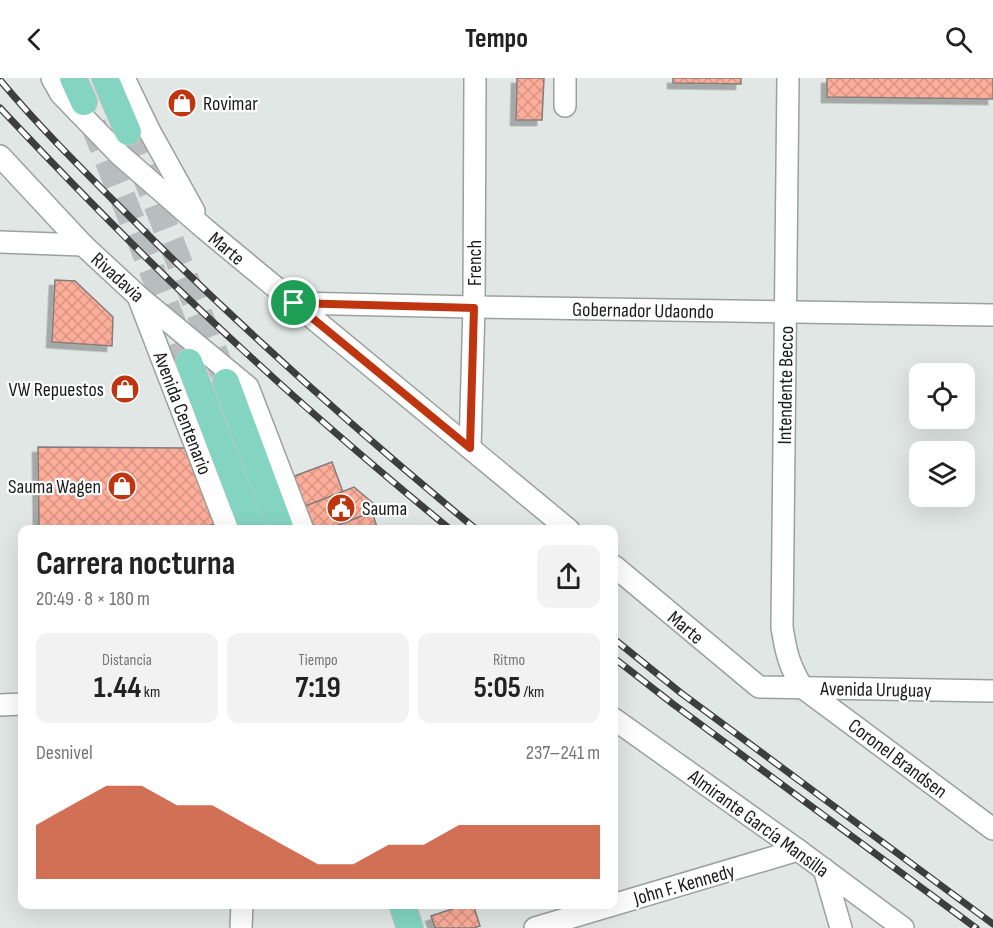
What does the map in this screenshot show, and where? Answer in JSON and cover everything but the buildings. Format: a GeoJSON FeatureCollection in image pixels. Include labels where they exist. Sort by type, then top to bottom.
{"type":"FeatureCollection","features":[{"type":"Feature","properties":{"kind":"main road"},"geometry":{"type":"LineString","coordinates":[[105,78],[132,139]]}},
{"type":"Feature","properties":{"kind":"main road"},"geometry":{"type":"LineString","coordinates":[[189,362],[251,525]]}},
{"type":"Feature","properties":{"kind":"main road"},"geometry":{"type":"LineString","coordinates":[[237,385],[280,525]]}},
{"type":"Feature","properties":{"kind":"main road"},"geometry":{"type":"LineString","coordinates":[[404,909],[410,928]]}},
{"type":"Feature","properties":{"kind":"street"},"geometry":{"type":"LineString","coordinates":[[124,78],[132,139],[185,196],[205,229]]}},
{"type":"Feature","properties":{"kind":"street","name":"French"},"geometry":{"type":"LineString","coordinates":[[470,448],[474,308],[475,78]]}},
{"type":"Feature","properties":{"kind":"street"},"geometry":{"type":"LineString","coordinates":[[565,78],[565,106]]}},
{"type":"Feature","properties":{"kind":"street","name":"Intendente Becco"},"geometry":{"type":"LineString","coordinates":[[788,78],[782,627],[785,649],[792,670],[802,687]]}},
{"type":"Feature","properties":{"kind":"street","name":"Marte"},"geometry":{"type":"LineString","coordinates":[[67,88],[132,139],[205,229],[563,525]]}},
{"type":"Feature","properties":{"kind":"street","name":"Rivadavia"},"geometry":{"type":"LineString","coordinates":[[0,156],[82,244],[237,385]]}},
{"type":"Feature","properties":{"kind":"street"},"geometry":{"type":"LineString","coordinates":[[0,242],[82,244]]}},
{"type":"Feature","properties":{"kind":"street","name":"Avenida Centenario"},"geometry":{"type":"LineString","coordinates":[[138,296],[226,525]]}},
{"type":"Feature","properties":{"kind":"street","name":"Gobernador Udaondo"},"geometry":{"type":"LineString","coordinates":[[294,303],[474,308],[993,315]]}},
{"type":"Feature","properties":{"kind":"street"},"geometry":{"type":"LineString","coordinates":[[237,385],[301,525]]}},
{"type":"Feature","properties":{"kind":"street","name":"Marte"},"geometry":{"type":"LineString","coordinates":[[618,569],[759,687]]}},
{"type":"Feature","properties":{"kind":"street","name":"Avenida Uruguay"},"geometry":{"type":"LineString","coordinates":[[759,687],[993,691]]}},
{"type":"Feature","properties":{"kind":"street","name":"Coronel Brandsen"},"geometry":{"type":"LineString","coordinates":[[802,687],[993,829]]}},
{"type":"Feature","properties":{"kind":"street"},"geometry":{"type":"LineString","coordinates":[[0,705],[18,704]]}},
{"type":"Feature","properties":{"kind":"street","name":"Almirante García Mansilla"},"geometry":{"type":"LineString","coordinates":[[618,722],[903,928]]}},
{"type":"Feature","properties":{"kind":"street","name":"John F. Kennedy"},"geometry":{"type":"LineString","coordinates":[[618,903],[798,850]]}},
{"type":"Feature","properties":{"kind":"street"},"geometry":{"type":"LineString","coordinates":[[824,869],[841,928]]}},
{"type":"Feature","properties":{"kind":"street"},"geometry":{"type":"LineString","coordinates":[[241,928],[242,909]]}},
{"type":"Feature","properties":{"kind":"street","name":"John F. Kennedy"},"geometry":{"type":"LineString","coordinates":[[535,928],[599,909]]}},
{"type":"Feature","properties":{"kind":"tunnel"},"geometry":{"type":"LineString","coordinates":[[93,124],[189,362]]}},
{"type":"Feature","properties":{"kind":"tunnel"},"geometry":{"type":"LineString","coordinates":[[128,132],[224,376]]}},
{"type":"Feature","properties":{"kind":"railway"},"geometry":{"type":"LineString","coordinates":[[0,80],[81,168],[215,300],[344,417],[471,525]]}},
{"type":"Feature","properties":{"kind":"railway"},"geometry":{"type":"LineString","coordinates":[[0,108],[189,300],[279,383],[445,525]]}},
{"type":"Feature","properties":{"kind":"railway"},"geometry":{"type":"LineString","coordinates":[[618,642],[681,693],[993,924]]}},
{"type":"Feature","properties":{"kind":"railway"},"geometry":{"type":"LineString","coordinates":[[618,661],[976,928]]}},
{"type":"Feature","properties":{"kind":"place","name":"Rovimar"},"geometry":{"type":"Point","coordinates":[182,103]}},
{"type":"Feature","properties":{"kind":"place","name":"VW Repuestos"},"geometry":{"type":"Point","coordinates":[125,389]}},
{"type":"Feature","properties":{"kind":"place","name":"Sauma Wagen"},"geometry":{"type":"Point","coordinates":[122,486]}},
{"type":"Feature","properties":{"kind":"place","name":"Sauma"},"geometry":{"type":"Point","coordinates":[341,508]}},
{"type":"Feature","properties":{"kind":"route"},"geometry":{"type":"LineString","coordinates":[[294,303],[474,308],[470,448],[411,400],[294,303]]}}]}
